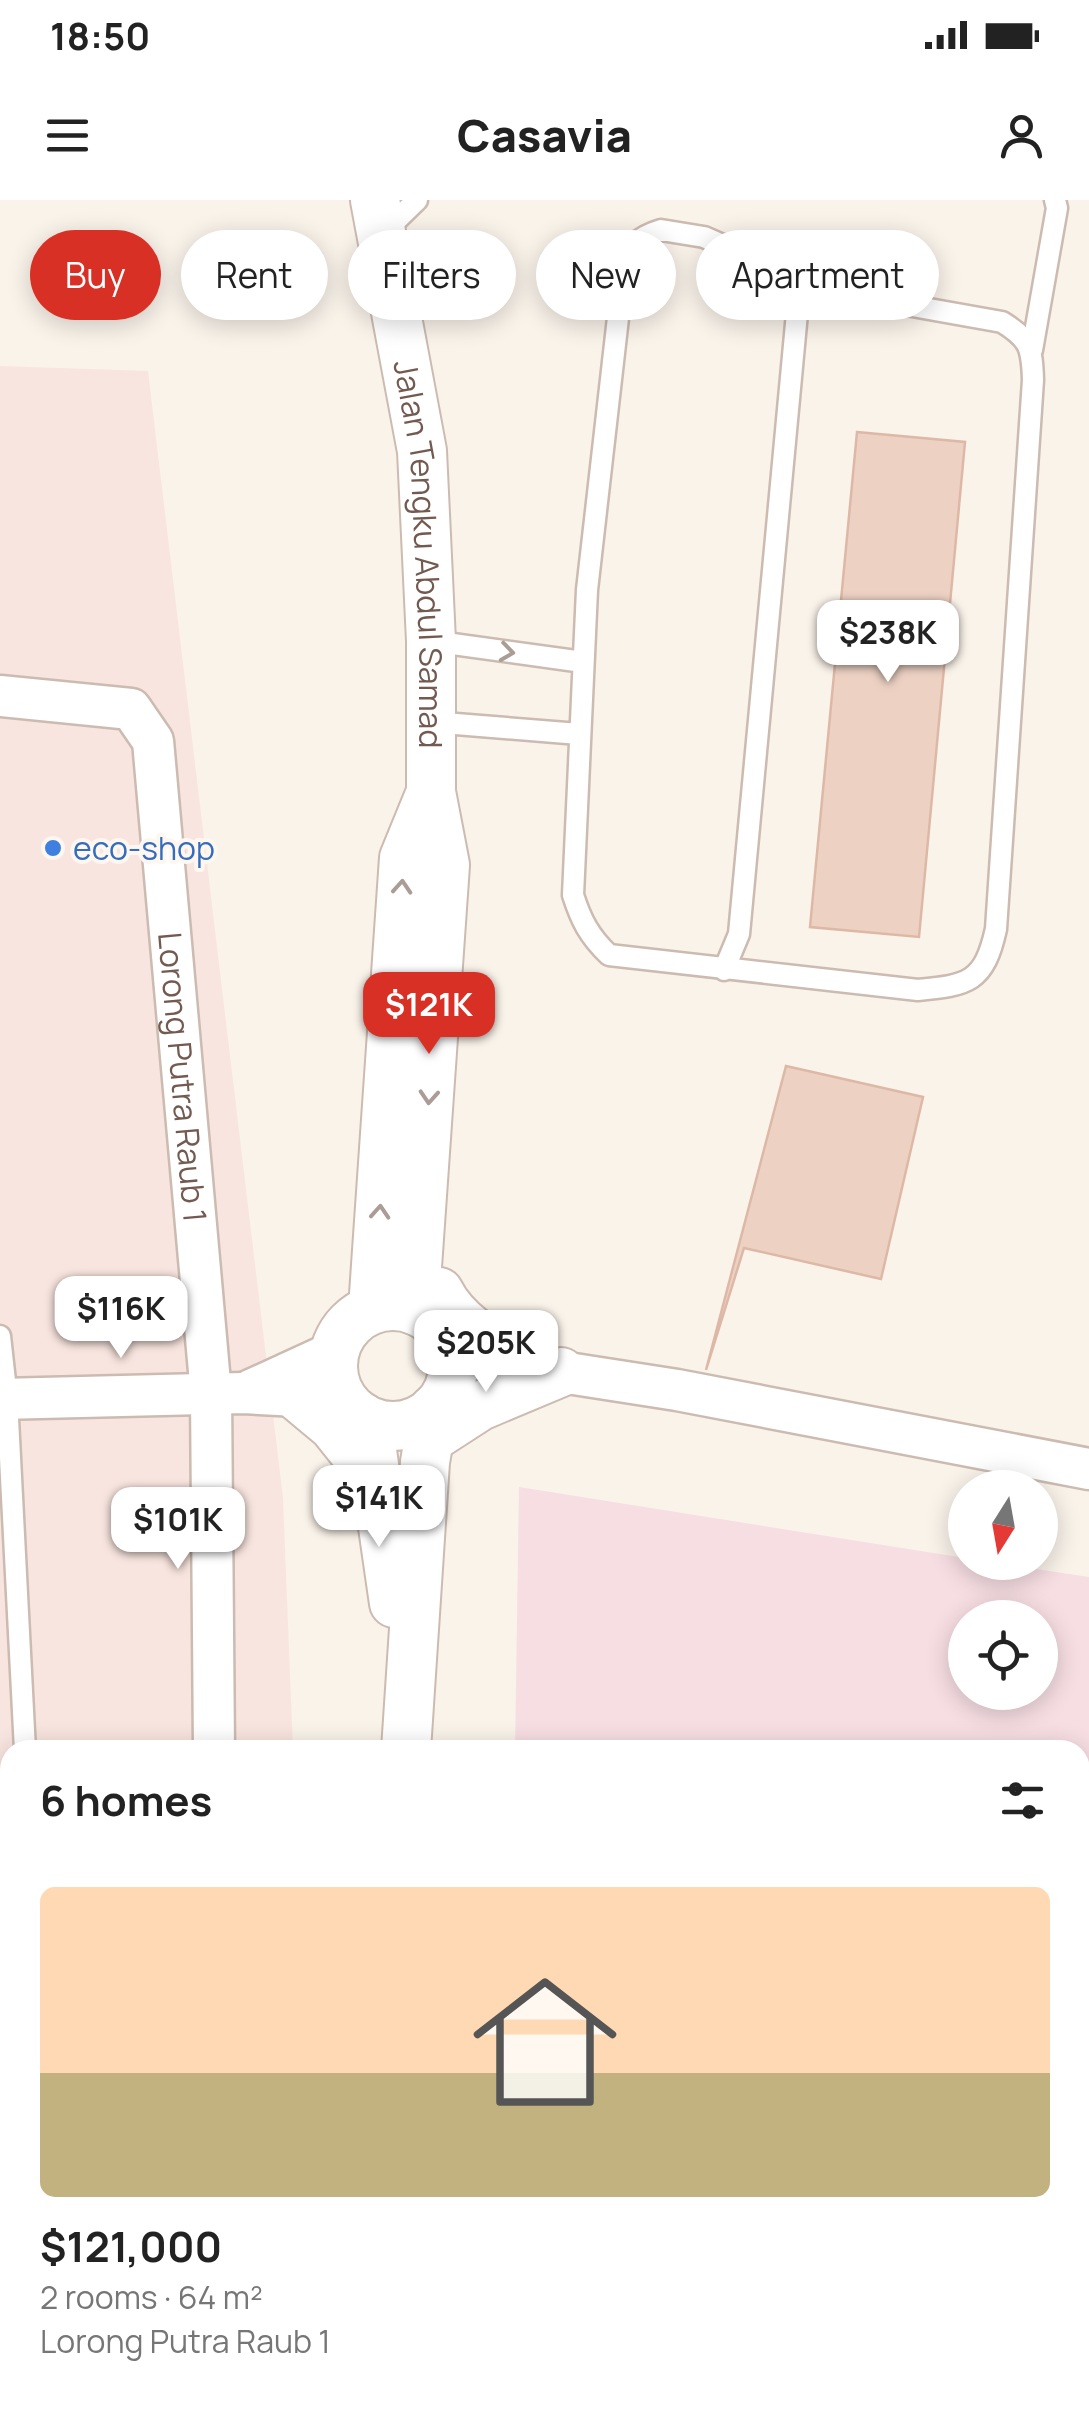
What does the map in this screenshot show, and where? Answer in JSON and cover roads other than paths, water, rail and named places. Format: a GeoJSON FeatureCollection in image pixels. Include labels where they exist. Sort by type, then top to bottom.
{"type":"FeatureCollection","features":[{"type":"Feature","properties":{"kind":"street","name":"Jalan Tengku Abdul Samad"},"geometry":{"type":"LineString","coordinates":[[378,217],[422,451],[431,792]]}},
{"type":"Feature","properties":{"kind":"street","name":"Lorong Putra Raub 1"},"geometry":{"type":"LineString","coordinates":[[0,696],[130,709],[153,741],[227,1393],[214,1740]]}},
{"type":"Feature","properties":{"kind":"street"},"geometry":{"type":"LineString","coordinates":[[393,1309],[419,1242],[445,866],[431,792]]}},
{"type":"Feature","properties":{"kind":"street"},"geometry":{"type":"LineString","coordinates":[[393,1309],[404,858],[431,792]]}},
{"type":"Feature","properties":{"kind":"street"},"geometry":{"type":"LineString","coordinates":[[419,1242],[442,1298],[454,1314],[472,1331],[546,1369],[678,1390],[1089,1469]]}},
{"type":"Feature","properties":{"kind":"street"},"geometry":{"type":"LineString","coordinates":[[406,1701],[370,1437],[337,1389],[332,1370],[334,1352],[348,1326],[393,1309],[432,1320],[445,1336],[442,1395],[406,1701],[406,1740]]}},
{"type":"Feature","properties":{"kind":"street"},"geometry":{"type":"LineString","coordinates":[[227,1393],[334,1352]]}},
{"type":"Feature","properties":{"kind":"street"},"geometry":{"type":"LineString","coordinates":[[4,1399],[227,1393],[298,1396],[355,1412],[380,1424],[399,1425],[418,1420],[442,1395],[546,1369]]}},
{"type":"Feature","properties":{"kind":"street"},"geometry":{"type":"LineString","coordinates":[[442,1395],[480,1406],[546,1369]]}},
{"type":"Feature","properties":{"kind":"street"},"geometry":{"type":"LineString","coordinates":[[298,1396],[333,1426],[377,1480]]}},
{"type":"Feature","properties":{"kind":"lane"},"geometry":{"type":"LineString","coordinates":[[378,217],[417,200]]}},
{"type":"Feature","properties":{"kind":"lane"},"geometry":{"type":"LineString","coordinates":[[696,236],[661,230],[642,236],[634,244],[623,274],[587,590],[573,894],[590,937],[609,955],[918,990],[959,986],[990,957],[996,930],[1032,350],[1057,208],[1055,200]]}},
{"type":"Feature","properties":{"kind":"lane"},"geometry":{"type":"LineString","coordinates":[[939,311],[1002,322],[1018,332],[1032,350]]}},
{"type":"Feature","properties":{"kind":"lane"},"geometry":{"type":"LineString","coordinates":[[724,970],[739,934],[796,320]]}},
{"type":"Feature","properties":{"kind":"lane"},"geometry":{"type":"LineString","coordinates":[[430,642],[583,662]]}},
{"type":"Feature","properties":{"kind":"lane"},"geometry":{"type":"LineString","coordinates":[[431,722],[578,734]]}},
{"type":"Feature","properties":{"kind":"lane"},"geometry":{"type":"LineString","coordinates":[[0,1336],[24,1740]]}},
{"type":"Feature","properties":{"kind":"place","name":"eco-shop"},"geometry":{"type":"Point","coordinates":[53,848]}}]}
